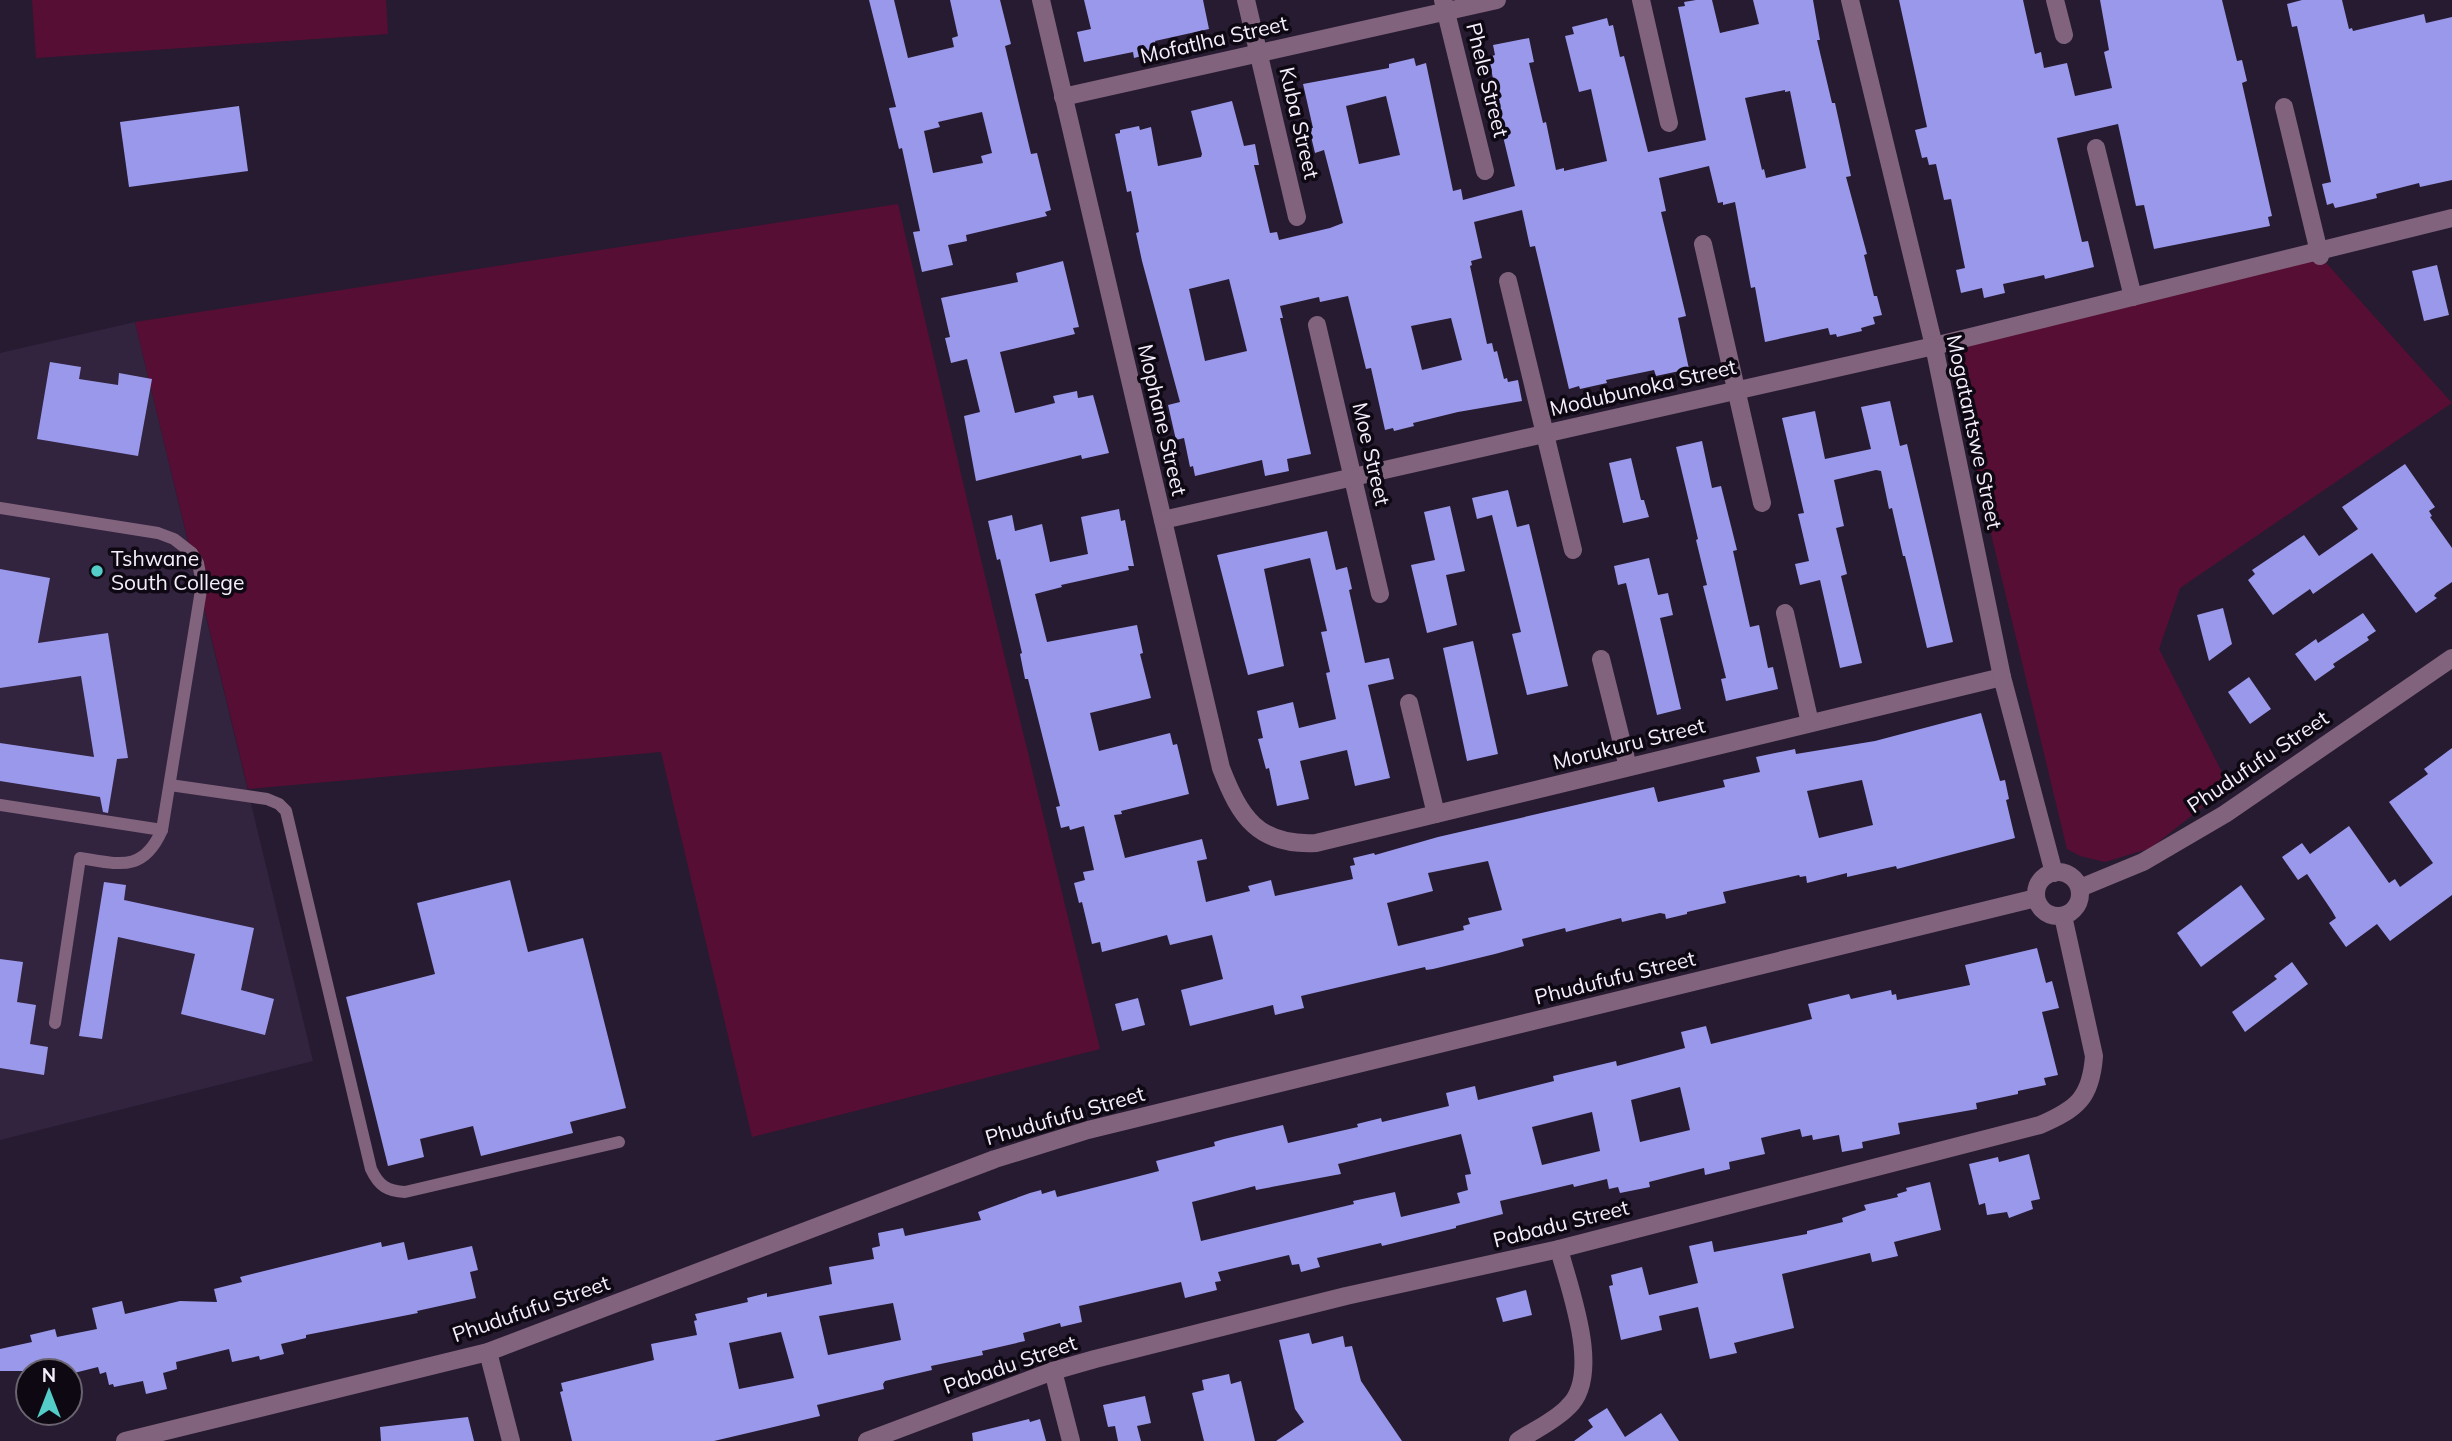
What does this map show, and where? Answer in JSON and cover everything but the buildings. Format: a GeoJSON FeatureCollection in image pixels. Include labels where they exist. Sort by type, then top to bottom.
{"type":"FeatureCollection","features":[{"type":"Feature","properties":{"kind":"street","name":"Mophane Street"},"geometry":{"type":"LineString","coordinates":[[1041,0],[1221,768],[1238,806],[1249,822],[1267,836]]}},
{"type":"Feature","properties":{"kind":"street","name":"Kuba Street"},"geometry":{"type":"LineString","coordinates":[[1246,0],[1297,217]]}},
{"type":"Feature","properties":{"kind":"street","name":"Mofatlha Street"},"geometry":{"type":"LineString","coordinates":[[1063,97],[1259,53],[1445,6],[1497,0]]}},
{"type":"Feature","properties":{"kind":"street"},"geometry":{"type":"LineString","coordinates":[[1641,0],[1669,123]]}},
{"type":"Feature","properties":{"kind":"street","name":"Mogatantswe Street"},"geometry":{"type":"LineString","coordinates":[[1850,0],[1934,346],[2002,677],[2054,873]]}},
{"type":"Feature","properties":{"kind":"street"},"geometry":{"type":"LineString","coordinates":[[2055,0],[2064,35]]}},
{"type":"Feature","properties":{"kind":"street","name":"Phele Street"},"geometry":{"type":"LineString","coordinates":[[1445,6],[1485,172]]}},
{"type":"Feature","properties":{"kind":"street"},"geometry":{"type":"LineString","coordinates":[[2284,107],[2320,253]]}},
{"type":"Feature","properties":{"kind":"street"},"geometry":{"type":"LineString","coordinates":[[2096,148],[2133,297]]}},
{"type":"Feature","properties":{"kind":"street","name":"Modubunoka Street"},"geometry":{"type":"LineString","coordinates":[[1163,520],[1934,346],[2320,253],[2452,218]]}},
{"type":"Feature","properties":{"kind":"street"},"geometry":{"type":"LineString","coordinates":[[1703,244],[1762,503]]}},
{"type":"Feature","properties":{"kind":"street"},"geometry":{"type":"LineString","coordinates":[[1507,281],[1573,550]]}},
{"type":"Feature","properties":{"kind":"street","name":"Moe Street"},"geometry":{"type":"LineString","coordinates":[[1317,325],[1380,594]]}},
{"type":"Feature","properties":{"kind":"street"},"geometry":{"type":"LineString","coordinates":[[1785,612],[1810,723]]}},
{"type":"Feature","properties":{"kind":"street","name":"Phudufufu Street"},"geometry":{"type":"LineString","coordinates":[[2080,888],[2143,862],[2225,814],[2452,658]]}},
{"type":"Feature","properties":{"kind":"street"},"geometry":{"type":"LineString","coordinates":[[1601,659],[1628,767]]}},
{"type":"Feature","properties":{"kind":"street","name":"Morukuru Street"},"geometry":{"type":"LineString","coordinates":[[1267,836],[1284,842],[1315,843],[2002,677]]}},
{"type":"Feature","properties":{"kind":"street"},"geometry":{"type":"LineString","coordinates":[[1409,704],[1436,814]]}},
{"type":"Feature","properties":{"kind":"street"},"geometry":{"type":"LineString","coordinates":[[2054,873],[2071,876],[2080,888],[2079,902],[2070,913],[2063,916],[2043,911],[2036,898],[2043,877],[2054,873]]}},
{"type":"Feature","properties":{"kind":"street","name":"Phudufufu Street"},"geometry":{"type":"LineString","coordinates":[[125,1441],[488,1352],[995,1159],[1088,1130],[2036,898]]}},
{"type":"Feature","properties":{"kind":"street","name":"Pabadu Street"},"geometry":{"type":"LineString","coordinates":[[867,1441],[1053,1371],[1346,1296],[1559,1249],[2040,1125],[2065,1114],[2082,1098],[2092,1079],[2094,1056],[2063,916]]}},
{"type":"Feature","properties":{"kind":"street"},"geometry":{"type":"LineString","coordinates":[[1518,1441],[1570,1406],[1579,1390],[1584,1368],[1583,1346],[1559,1249]]}},
{"type":"Feature","properties":{"kind":"street"},"geometry":{"type":"LineString","coordinates":[[488,1352],[511,1441]]}},
{"type":"Feature","properties":{"kind":"street"},"geometry":{"type":"LineString","coordinates":[[1053,1371],[1071,1441]]}},
{"type":"Feature","properties":{"kind":"lane"},"geometry":{"type":"LineString","coordinates":[[0,508],[158,533],[174,539],[192,553],[198,563],[202,584],[162,830],[155,846],[140,859],[121,865],[80,858],[55,1023]]}},
{"type":"Feature","properties":{"kind":"lane"},"geometry":{"type":"LineString","coordinates":[[170,785],[267,799],[279,804],[286,811],[371,1169],[377,1183],[391,1191],[405,1192],[619,1142]]}},
{"type":"Feature","properties":{"kind":"lane"},"geometry":{"type":"LineString","coordinates":[[0,805],[162,830]]}},
{"type":"Feature","properties":{"kind":"shaded area"},"geometry":{"type":"Polygon","coordinates":[[[32,0],[386,0],[388,34],[36,58],[32,0]]]}},
{"type":"Feature","properties":{"kind":"shaded area"},"geometry":{"type":"Polygon","coordinates":[[[898,204],[1100,1049],[752,1137],[661,752],[248,789],[135,322],[898,204]]]}},
{"type":"Feature","properties":{"kind":"shaded area"},"geometry":{"type":"Polygon","coordinates":[[[2320,256],[2452,403],[2180,588],[2159,649],[2229,786],[2151,848],[2105,862],[2080,856],[2067,849],[1952,372],[1959,354],[1980,339],[2320,256]]]}},
{"type":"Feature","properties":{"kind":"shaded area","name":"Tshwane South College"},"geometry":{"type":"Polygon","coordinates":[[[135,322],[313,1061],[0,1140],[0,353],[135,322]]]}},
{"type":"Feature","properties":{"kind":"place","name":"Tshwane South College"},"geometry":{"type":"Point","coordinates":[97,571]}}]}
